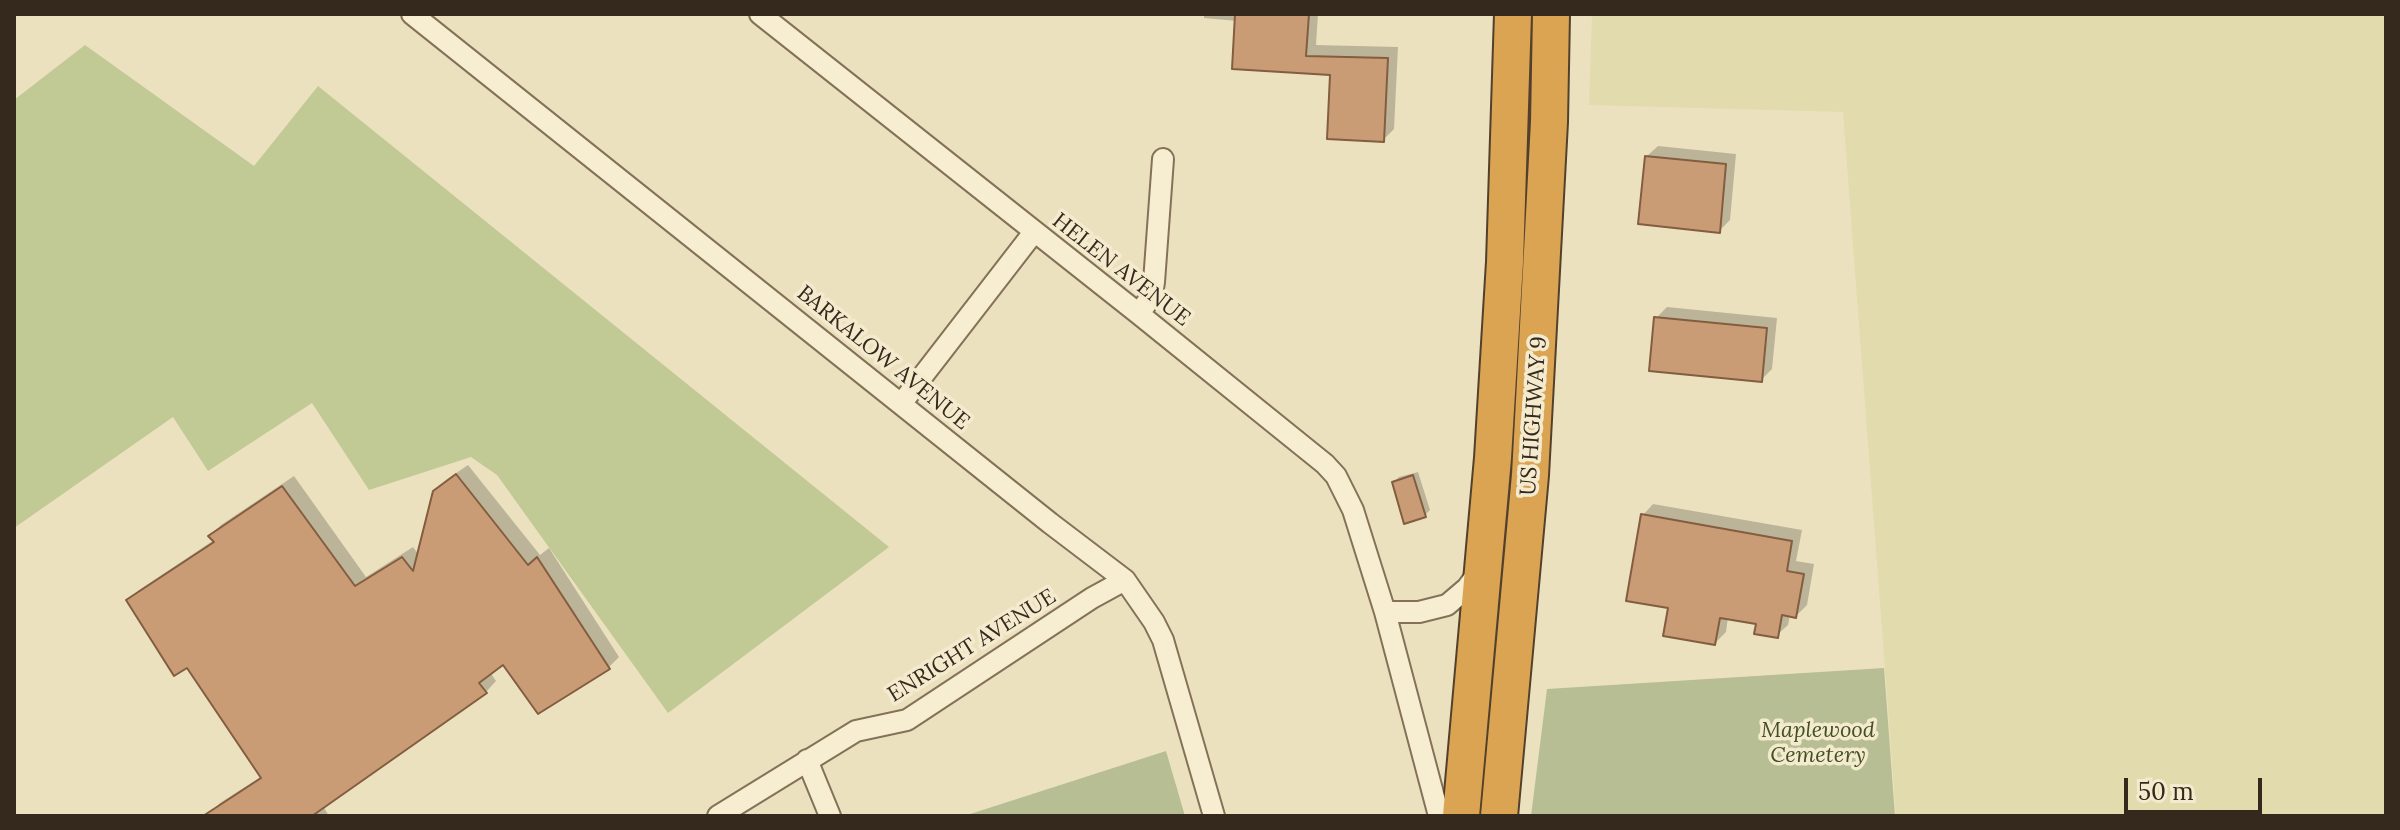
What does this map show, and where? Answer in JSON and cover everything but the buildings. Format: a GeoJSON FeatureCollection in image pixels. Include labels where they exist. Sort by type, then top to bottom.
{"type":"FeatureCollection","features":[{"type":"Feature","properties":{"kind":"highway","name":"US HIGHWAY 9"},"geometry":{"type":"LineString","coordinates":[[1461,816],[1484,565],[1505,262],[1513,14]]}},
{"type":"Feature","properties":{"kind":"highway","name":"US HIGHWAY 9"},"geometry":{"type":"LineString","coordinates":[[1499,816],[1530,475],[1549,122],[1551,14]]}},
{"type":"Feature","properties":{"kind":"street","name":"BARKALOW AVENUE"},"geometry":{"type":"LineString","coordinates":[[412,14],[1125,580],[1163,640],[1214,816]]}},
{"type":"Feature","properties":{"kind":"street","name":"HELEN AVENUE"},"geometry":{"type":"LineString","coordinates":[[760,14],[1139,314],[1336,476],[1353,510],[1385,612],[1439,816]]}},
{"type":"Feature","properties":{"kind":"street"},"geometry":{"type":"LineString","coordinates":[[1139,314],[1152,295],[1163,159]]}},
{"type":"Feature","properties":{"kind":"street"},"geometry":{"type":"LineString","coordinates":[[901,404],[1034,232]]}},
{"type":"Feature","properties":{"kind":"street"},"geometry":{"type":"LineString","coordinates":[[1385,612],[1419,612],[1447,605],[1467,588],[1484,565]]}},
{"type":"Feature","properties":{"kind":"street","name":"ENRIGHT AVENUE"},"geometry":{"type":"LineString","coordinates":[[718,816],[856,731],[907,720],[1092,598],[1125,580]]}},
{"type":"Feature","properties":{"kind":"street"},"geometry":{"type":"LineString","coordinates":[[807,760],[830,816]]}},
{"type":"Feature","properties":{"kind":"shaded area"},"geometry":{"type":"Polygon","coordinates":[[[1592,14],[2386,14],[2386,816],[1896,816],[1843,112],[1589,105],[1592,14]]]}},
{"type":"Feature","properties":{"kind":"green space"},"geometry":{"type":"Polygon","coordinates":[[[85,45],[254,166],[318,86],[889,547],[668,713],[497,475],[471,457],[369,490],[312,403],[208,471],[173,417],[14,528],[14,100],[85,45]]]}},
{"type":"Feature","properties":{"kind":"green space","name":"Maplewood Cemetery"},"geometry":{"type":"Polygon","coordinates":[[[1884,668],[1895,816],[1531,816],[1547,689],[1884,668]]]}},
{"type":"Feature","properties":{"kind":"green space"},"geometry":{"type":"Polygon","coordinates":[[[1166,751],[1185,816],[964,816],[1166,751]]]}}]}
